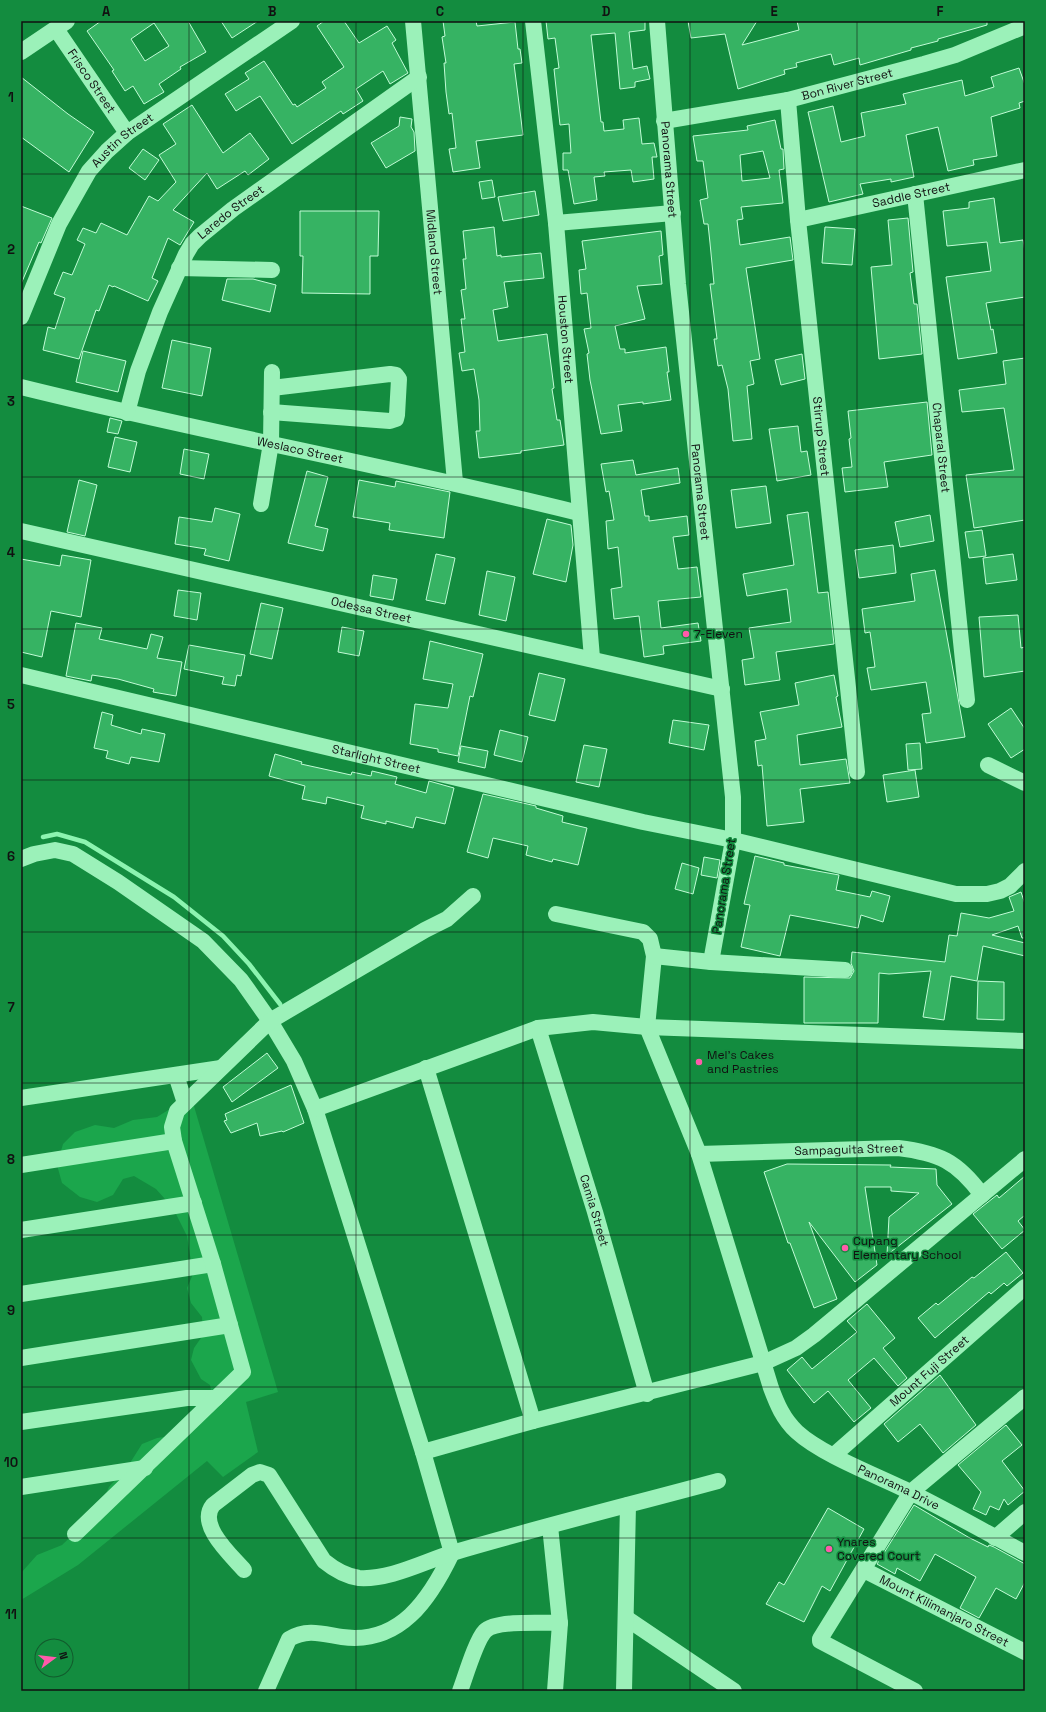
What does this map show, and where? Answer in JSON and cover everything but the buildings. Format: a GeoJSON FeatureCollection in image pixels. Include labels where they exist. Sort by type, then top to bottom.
{"type":"FeatureCollection","features":[{"type":"Feature","properties":{"kind":"street","name":"Austin Street"},"geometry":{"type":"LineString","coordinates":[[21,317],[59,224],[89,171],[107,151],[127,133],[292,21]]}},
{"type":"Feature","properties":{"kind":"street","name":"Midland Street"},"geometry":{"type":"LineString","coordinates":[[413,21],[455,482]]}},
{"type":"Feature","properties":{"kind":"street","name":"Houston Street"},"geometry":{"type":"LineString","coordinates":[[533,21],[556,223],[592,658]]}},
{"type":"Feature","properties":{"kind":"street","name":"Panorama Street"},"geometry":{"type":"LineString","coordinates":[[657,21],[678,284],[733,796],[733,840],[711,962]]}},
{"type":"Feature","properties":{"kind":"street","name":"Frisco Street"},"geometry":{"type":"LineString","coordinates":[[61,25],[127,133]]}},
{"type":"Feature","properties":{"kind":"street"},"geometry":{"type":"LineString","coordinates":[[21,52],[61,25]]}},
{"type":"Feature","properties":{"kind":"street","name":"Bon River Street"},"geometry":{"type":"LineString","coordinates":[[664,121],[788,100],[939,60],[1022,25]]}},
{"type":"Feature","properties":{"kind":"street","name":"Laredo Street"},"geometry":{"type":"LineString","coordinates":[[127,413],[141,364],[160,312],[186,254],[200,236],[233,209],[419,77]]}},
{"type":"Feature","properties":{"kind":"street","name":"Stirrup Street"},"geometry":{"type":"LineString","coordinates":[[788,100],[798,220],[857,772]]}},
{"type":"Feature","properties":{"kind":"street","name":"Saddle Street"},"geometry":{"type":"LineString","coordinates":[[798,220],[1025,170]]}},
{"type":"Feature","properties":{"kind":"street","name":"Chaparal Street"},"geometry":{"type":"LineString","coordinates":[[914,194],[967,700]]}},
{"type":"Feature","properties":{"kind":"street"},"geometry":{"type":"LineString","coordinates":[[556,223],[673,214]]}},
{"type":"Feature","properties":{"kind":"street"},"geometry":{"type":"LineString","coordinates":[[179,268],[272,270]]}},
{"type":"Feature","properties":{"kind":"street"},"geometry":{"type":"LineString","coordinates":[[261,504],[271,443],[272,380],[390,374],[396,375],[399,379],[397,415],[396,419],[390,421],[272,412]]}},
{"type":"Feature","properties":{"kind":"street","name":"Weslaco Street"},"geometry":{"type":"LineString","coordinates":[[21,387],[127,413],[455,482],[579,513]]}},
{"type":"Feature","properties":{"kind":"street","name":"Odessa Street"},"geometry":{"type":"LineString","coordinates":[[21,531],[592,658],[722,689]]}},
{"type":"Feature","properties":{"kind":"street","name":"Starlight Street"},"geometry":{"type":"LineString","coordinates":[[21,675],[643,822],[733,840],[956,894],[987,894],[1000,891],[1010,886],[1025,872]]}},
{"type":"Feature","properties":{"kind":"street"},"geometry":{"type":"LineString","coordinates":[[988,765],[1025,783]]}},
{"type":"Feature","properties":{"kind":"street"},"geometry":{"type":"LineString","coordinates":[[21,860],[55,850],[73,854],[118,882],[203,942],[241,980],[270,1021],[294,1061],[316,1109],[423,1452],[452,1553],[438,1581],[413,1613],[386,1632],[367,1637],[344,1637],[317,1632],[306,1632],[289,1639],[266,1691]]}},
{"type":"Feature","properties":{"kind":"street"},"geometry":{"type":"LineString","coordinates":[[75,1534],[243,1372],[213,1264],[174,1141],[172,1127],[177,1111],[270,1021],[446,919],[473,896]]}},
{"type":"Feature","properties":{"kind":"street"},"geometry":{"type":"LineString","coordinates":[[556,914],[643,932],[650,939],[654,956],[647,1027],[699,1154],[763,1363]]}},
{"type":"Feature","properties":{"kind":"street"},"geometry":{"type":"LineString","coordinates":[[654,956],[711,962],[845,970]]}},
{"type":"Feature","properties":{"kind":"street"},"geometry":{"type":"LineString","coordinates":[[316,1109],[538,1028],[593,1022],[647,1027],[1025,1041]]}},
{"type":"Feature","properties":{"kind":"street","name":"Camia Street"},"geometry":{"type":"LineString","coordinates":[[538,1028],[595,1212],[647,1394]]}},
{"type":"Feature","properties":{"kind":"street"},"geometry":{"type":"LineString","coordinates":[[21,1098],[176,1076],[221,1068]]}},
{"type":"Feature","properties":{"kind":"street"},"geometry":{"type":"LineString","coordinates":[[426,1068],[533,1421]]}},
{"type":"Feature","properties":{"kind":"street"},"geometry":{"type":"LineString","coordinates":[[176,1076],[185,1103]]}},
{"type":"Feature","properties":{"kind":"street"},"geometry":{"type":"LineString","coordinates":[[21,1165],[174,1141]]}},
{"type":"Feature","properties":{"kind":"street","name":"Sampaguita Street"},"geometry":{"type":"LineString","coordinates":[[699,1154],[866,1148],[898,1148],[918,1150],[930,1152],[956,1166],[970,1178],[982,1195]]}},
{"type":"Feature","properties":{"kind":"street"},"geometry":{"type":"LineString","coordinates":[[423,1452],[533,1421],[647,1394],[763,1363],[796,1348],[1025,1159]]}},
{"type":"Feature","properties":{"kind":"street"},"geometry":{"type":"LineString","coordinates":[[21,1230],[194,1203]]}},
{"type":"Feature","properties":{"kind":"street"},"geometry":{"type":"LineString","coordinates":[[21,1294],[213,1264]]}},
{"type":"Feature","properties":{"kind":"street","name":"Mount Fuji Street"},"geometry":{"type":"LineString","coordinates":[[834,1455],[1025,1288]]}},
{"type":"Feature","properties":{"kind":"street"},"geometry":{"type":"LineString","coordinates":[[21,1358],[230,1325]]}},
{"type":"Feature","properties":{"kind":"street","name":"Panorama Drive"},"geometry":{"type":"LineString","coordinates":[[763,1363],[780,1412],[800,1435],[834,1455],[911,1492],[1025,1553]]}},
{"type":"Feature","properties":{"kind":"street"},"geometry":{"type":"LineString","coordinates":[[915,1691],[820,1642],[821,1636],[864,1570],[911,1492],[1025,1397]]}},
{"type":"Feature","properties":{"kind":"street"},"geometry":{"type":"LineString","coordinates":[[21,1422],[187,1398],[216,1398]]}},
{"type":"Feature","properties":{"kind":"street"},"geometry":{"type":"LineString","coordinates":[[21,1487],[145,1468]]}},
{"type":"Feature","properties":{"kind":"street"},"geometry":{"type":"LineString","coordinates":[[244,1570],[209,1526],[207,1518],[208,1511],[213,1505],[252,1475],[260,1472],[269,1475],[324,1561],[334,1569],[346,1575],[359,1578],[387,1575],[452,1553],[718,1481]]}},
{"type":"Feature","properties":{"kind":"street"},"geometry":{"type":"LineString","coordinates":[[624,1691],[628,1505]]}},
{"type":"Feature","properties":{"kind":"street"},"geometry":{"type":"LineString","coordinates":[[995,1538],[1025,1512]]}},
{"type":"Feature","properties":{"kind":"street"},"geometry":{"type":"LineString","coordinates":[[550,1526],[560,1623],[555,1691]]}},
{"type":"Feature","properties":{"kind":"street","name":"Mount Kilimanjaro Street"},"geometry":{"type":"LineString","coordinates":[[864,1570],[1025,1652]]}},
{"type":"Feature","properties":{"kind":"street"},"geometry":{"type":"LineString","coordinates":[[626,1618],[734,1691]]}},
{"type":"Feature","properties":{"kind":"street"},"geometry":{"type":"LineString","coordinates":[[460,1691],[479,1642],[486,1630],[497,1625],[560,1623]]}},
{"type":"Feature","properties":{"kind":"green space"},"geometry":{"type":"Polygon","coordinates":[[[191,1096],[278,1392],[246,1402],[258,1452],[223,1477],[207,1461],[78,1565],[21,1600],[21,1573],[37,1555],[62,1545],[98,1511],[109,1487],[130,1463],[142,1444],[157,1438],[171,1436],[213,1401],[210,1385],[201,1379],[191,1360],[194,1348],[203,1335],[202,1317],[191,1303],[187,1288],[193,1274],[187,1236],[173,1208],[156,1189],[134,1176],[123,1179],[113,1195],[97,1202],[80,1197],[62,1183],[57,1165],[63,1144],[75,1132],[95,1125],[114,1128],[133,1120],[157,1117],[191,1096]]]}},
{"type":"Feature","properties":{"kind":"waterway"},"geometry":{"type":"LineString","coordinates":[[43,837],[57,834],[85,842],[174,897],[223,936],[249,964],[280,1004]]}},
{"type":"Feature","properties":{"kind":"place","name":"7-Eleven"},"geometry":{"type":"Point","coordinates":[686,634]}},
{"type":"Feature","properties":{"kind":"place","name":"Mel's Cakes and Pastries"},"geometry":{"type":"Point","coordinates":[699,1062]}},
{"type":"Feature","properties":{"kind":"place","name":"Cupang Elementary School"},"geometry":{"type":"Point","coordinates":[845,1248]}},
{"type":"Feature","properties":{"kind":"place","name":"Ynares Covered Court"},"geometry":{"type":"Point","coordinates":[829,1549]}}]}
